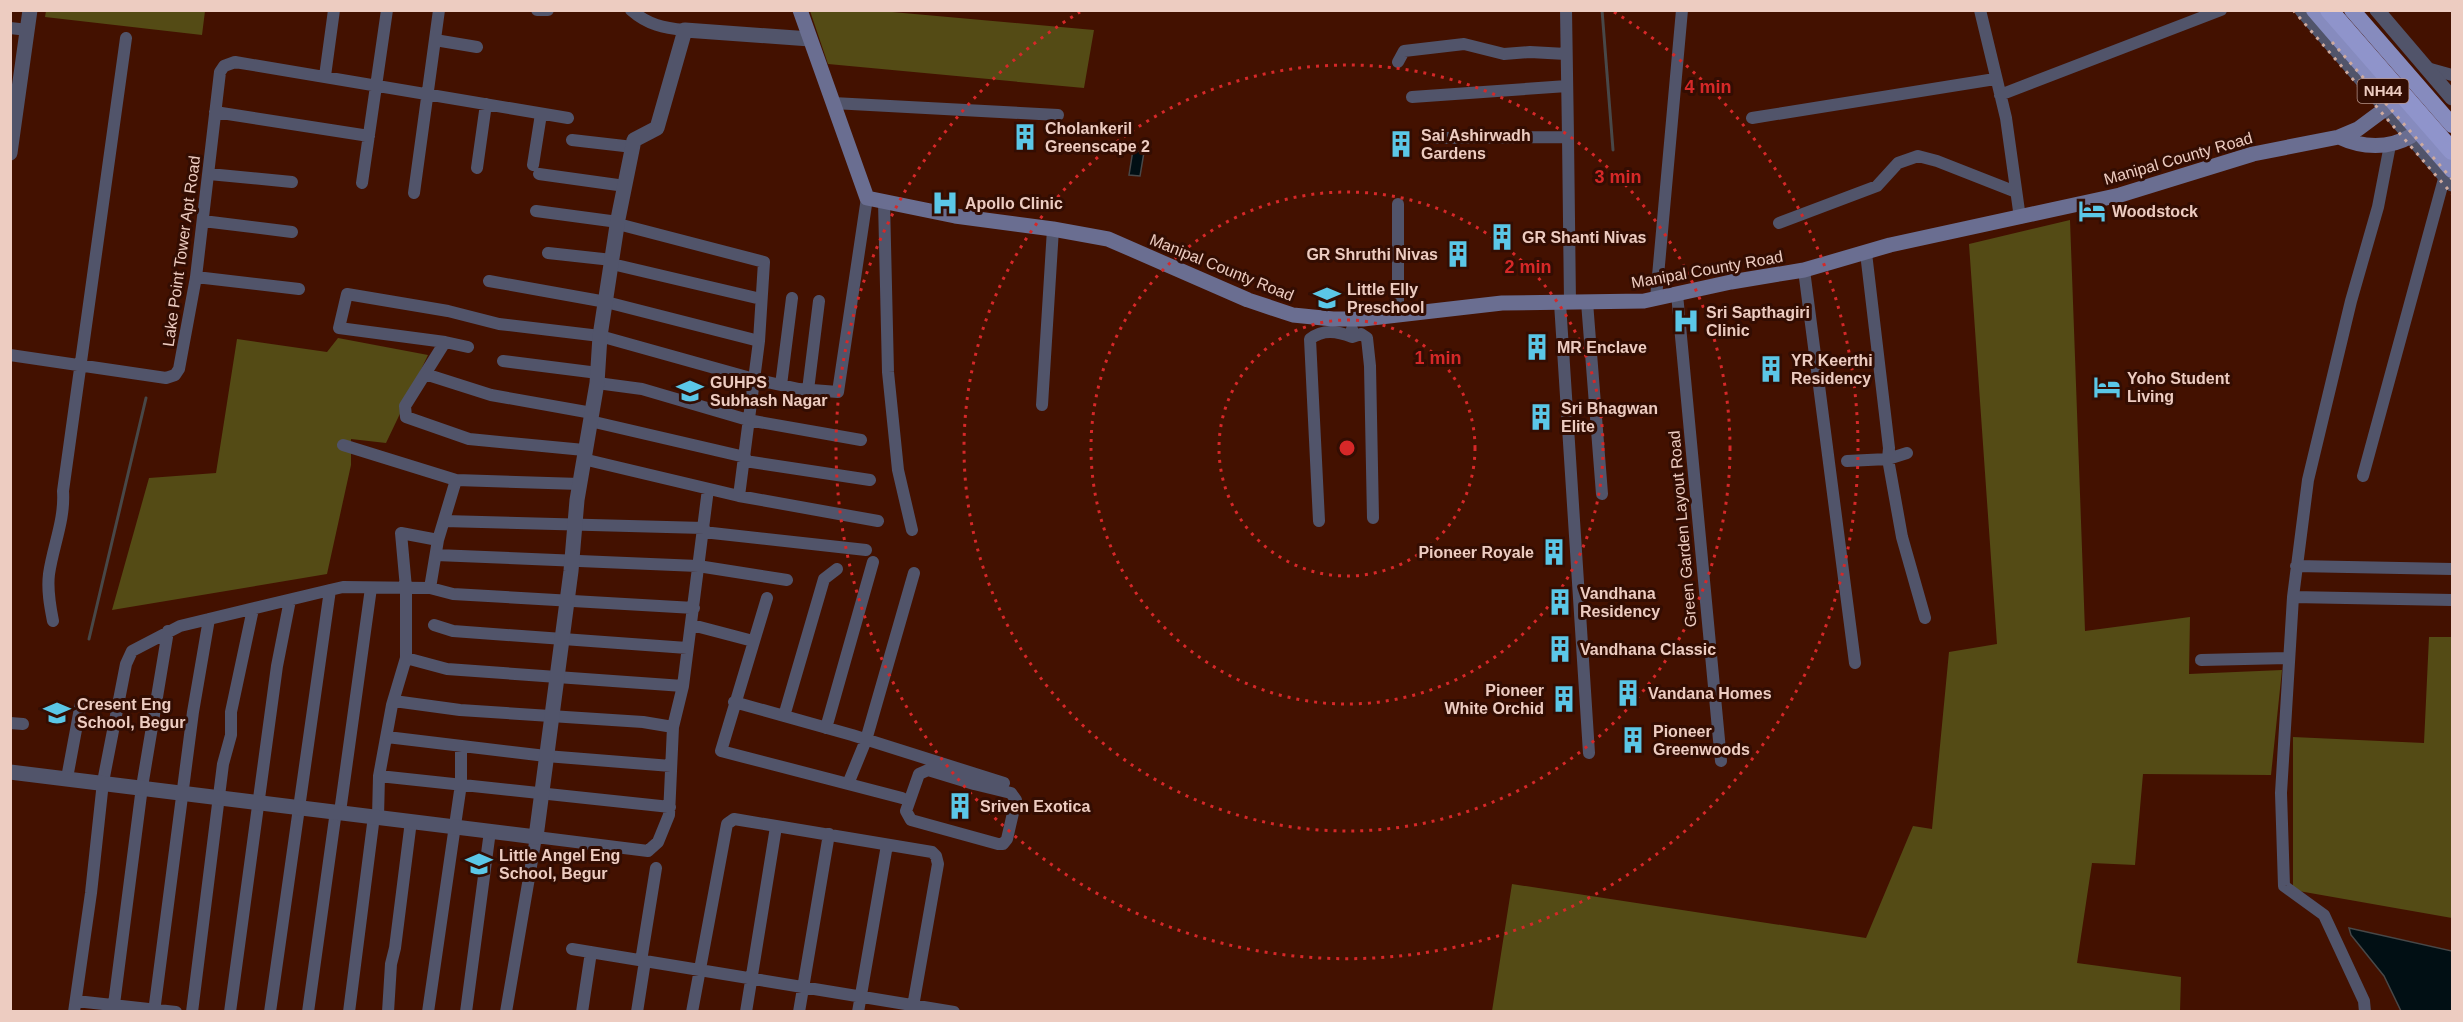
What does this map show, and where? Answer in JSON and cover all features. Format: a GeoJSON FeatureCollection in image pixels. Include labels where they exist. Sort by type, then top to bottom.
{"type":"FeatureCollection","features":[{"type":"Feature","properties":{"kind":"highway","name":"NH44"},"geometry":{"type":"LineString","coordinates":[[2314,10],[2450,176]]}},
{"type":"Feature","properties":{"kind":"highway"},"geometry":{"type":"LineString","coordinates":[[2328,10],[2452,151]]}},
{"type":"Feature","properties":{"kind":"highway"},"geometry":{"type":"LineString","coordinates":[[2344,10],[2452,134]]}},
{"type":"Feature","properties":{"kind":"highway","name":"NH44"},"geometry":{"type":"LineString","coordinates":[[2352,10],[2452,125]]}},
{"type":"Feature","properties":{"kind":"main road"},"geometry":{"type":"LineString","coordinates":[[800,10],[867,198]]}},
{"type":"Feature","properties":{"kind":"main road","name":"Manipal County Road"},"geometry":{"type":"LineString","coordinates":[[867,198],[955,216],[1108,239],[1248,300],[1293,315],[1351,319],[1503,303],[1644,301],[1731,282],[1804,270],[1890,245],[2120,195],[2253,154],[2339,137],[2358,129],[2390,105]]}},
{"type":"Feature","properties":{"kind":"main road"},"geometry":{"type":"LineString","coordinates":[[2339,137],[2354,144],[2390,146],[2411,136]]}},
{"type":"Feature","properties":{"kind":"street"},"geometry":{"type":"LineString","coordinates":[[11,145],[15,84],[28,30],[30,10]]}},
{"type":"Feature","properties":{"kind":"street"},"geometry":{"type":"LineString","coordinates":[[334,10],[325,75],[568,118]]}},
{"type":"Feature","properties":{"kind":"street"},"geometry":{"type":"LineString","coordinates":[[363,183],[387,10]]}},
{"type":"Feature","properties":{"kind":"street"},"geometry":{"type":"LineString","coordinates":[[414,193],[439,10]]}},
{"type":"Feature","properties":{"kind":"street"},"geometry":{"type":"LineString","coordinates":[[537,10],[548,10]]}},
{"type":"Feature","properties":{"kind":"street"},"geometry":{"type":"LineString","coordinates":[[632,10],[640,18],[661,28],[810,39]]}},
{"type":"Feature","properties":{"kind":"street"},"geometry":{"type":"LineString","coordinates":[[1566,10],[1568,137],[1565,303],[1589,753]]}},
{"type":"Feature","properties":{"kind":"street"},"geometry":{"type":"LineString","coordinates":[[1656,298],[1682,10]]}},
{"type":"Feature","properties":{"kind":"street"},"geometry":{"type":"LineString","coordinates":[[1980,10],[2006,118],[2020,218]]}},
{"type":"Feature","properties":{"kind":"street"},"geometry":{"type":"LineString","coordinates":[[2000,95],[2221,10]]}},
{"type":"Feature","properties":{"kind":"street"},"geometry":{"type":"LineString","coordinates":[[2302,10],[2390,105],[2411,136],[2450,176],[2363,476]]}},
{"type":"Feature","properties":{"kind":"street"},"geometry":{"type":"LineString","coordinates":[[2377,10],[2452,98]]}},
{"type":"Feature","properties":{"kind":"street"},"geometry":{"type":"LineString","coordinates":[[10,28],[28,30]]}},
{"type":"Feature","properties":{"kind":"street"},"geometry":{"type":"LineString","coordinates":[[506,1011],[536,837],[572,561],[579,484],[598,378],[600,336],[618,223],[634,140],[657,128],[685,30]]}},
{"type":"Feature","properties":{"kind":"street"},"geometry":{"type":"LineString","coordinates":[[53,621],[49,604],[48,577],[64,507],[63,491],[126,38]]}},
{"type":"Feature","properties":{"kind":"street"},"geometry":{"type":"LineString","coordinates":[[435,40],[477,47]]}},
{"type":"Feature","properties":{"kind":"street"},"geometry":{"type":"LineString","coordinates":[[1398,62],[1404,51],[1464,44],[1504,54],[1530,52],[1566,54]]}},
{"type":"Feature","properties":{"kind":"street","name":"Lake Point Tower Apt Road"},"geometry":{"type":"LineString","coordinates":[[10,355],[166,378],[175,375],[182,359],[196,277],[220,72],[224,66],[235,62],[325,75]]}},
{"type":"Feature","properties":{"kind":"street"},"geometry":{"type":"LineString","coordinates":[[2427,68],[2452,75]]}},
{"type":"Feature","properties":{"kind":"street"},"geometry":{"type":"LineString","coordinates":[[1752,118],[1995,79]]}},
{"type":"Feature","properties":{"kind":"street"},"geometry":{"type":"LineString","coordinates":[[1412,97],[1567,86]]}},
{"type":"Feature","properties":{"kind":"street"},"geometry":{"type":"LineString","coordinates":[[833,103],[1058,115]]}},
{"type":"Feature","properties":{"kind":"street"},"geometry":{"type":"LineString","coordinates":[[477,168],[486,104]]}},
{"type":"Feature","properties":{"kind":"street"},"geometry":{"type":"LineString","coordinates":[[215,112],[369,136]]}},
{"type":"Feature","properties":{"kind":"street"},"geometry":{"type":"LineString","coordinates":[[541,114],[536,169],[625,186]]}},
{"type":"Feature","properties":{"kind":"street"},"geometry":{"type":"LineString","coordinates":[[1436,138],[1568,137]]}},
{"type":"Feature","properties":{"kind":"street"},"geometry":{"type":"LineString","coordinates":[[572,140],[633,147]]}},
{"type":"Feature","properties":{"kind":"street"},"geometry":{"type":"LineString","coordinates":[[2365,1011],[2364,1001],[2324,915],[2284,886],[2281,793],[2293,597],[2312,460],[2350,301],[2379,207],[2390,146]]}},
{"type":"Feature","properties":{"kind":"street"},"geometry":{"type":"LineString","coordinates":[[1779,223],[1877,186],[1898,163],[1918,156],[1937,161],[2016,192]]}},
{"type":"Feature","properties":{"kind":"street"},"geometry":{"type":"LineString","coordinates":[[209,174],[292,182]]}},
{"type":"Feature","properties":{"kind":"street"},"geometry":{"type":"LineString","coordinates":[[468,347],[339,328],[347,294],[448,311],[499,324],[600,336],[754,379],[808,390],[838,392],[867,198]]}},
{"type":"Feature","properties":{"kind":"street"},"geometry":{"type":"LineString","coordinates":[[884,201],[888,372],[898,470],[912,530]]}},
{"type":"Feature","properties":{"kind":"street"},"geometry":{"type":"LineString","coordinates":[[1398,204],[1398,315]]}},
{"type":"Feature","properties":{"kind":"street"},"geometry":{"type":"LineString","coordinates":[[536,211],[618,223],[764,262],[759,341],[739,496]]}},
{"type":"Feature","properties":{"kind":"street"},"geometry":{"type":"LineString","coordinates":[[202,221],[292,232]]}},
{"type":"Feature","properties":{"kind":"street"},"geometry":{"type":"LineString","coordinates":[[1042,405],[1053,229]]}},
{"type":"Feature","properties":{"kind":"street"},"geometry":{"type":"LineString","coordinates":[[549,253],[612,262],[761,299]]}},
{"type":"Feature","properties":{"kind":"street"},"geometry":{"type":"LineString","coordinates":[[1866,253],[1889,448],[1888,459],[1902,537],[1925,618]]}},
{"type":"Feature","properties":{"kind":"street"},"geometry":{"type":"LineString","coordinates":[[1804,270],[1855,663]]}},
{"type":"Feature","properties":{"kind":"street"},"geometry":{"type":"LineString","coordinates":[[196,277],[299,289]]}},
{"type":"Feature","properties":{"kind":"street"},"geometry":{"type":"LineString","coordinates":[[489,281],[606,302],[759,341]]}},
{"type":"Feature","properties":{"kind":"street","name":"Green Garden Layout Road"},"geometry":{"type":"LineString","coordinates":[[1677,294],[1721,761]]}},
{"type":"Feature","properties":{"kind":"street"},"geometry":{"type":"LineString","coordinates":[[782,385],[792,298]]}},
{"type":"Feature","properties":{"kind":"street"},"geometry":{"type":"LineString","coordinates":[[808,390],[819,301]]}},
{"type":"Feature","properties":{"kind":"street"},"geometry":{"type":"LineString","coordinates":[[1587,302],[1602,494]]}},
{"type":"Feature","properties":{"kind":"street"},"geometry":{"type":"LineString","coordinates":[[1351,319],[1352,337]]}},
{"type":"Feature","properties":{"kind":"street"},"geometry":{"type":"LineString","coordinates":[[1319,520],[1310,339],[1319,332],[1338,332],[1352,337],[1361,334],[1367,338],[1370,366],[1373,518]]}},
{"type":"Feature","properties":{"kind":"street"},"geometry":{"type":"LineString","coordinates":[[445,342],[405,406],[406,417],[470,439],[584,455],[739,496],[878,521]]}},
{"type":"Feature","properties":{"kind":"street"},"geometry":{"type":"LineString","coordinates":[[503,361],[598,378],[748,420],[861,440]]}},
{"type":"Feature","properties":{"kind":"street"},"geometry":{"type":"LineString","coordinates":[[425,374],[491,395],[591,417],[745,459],[870,480]]}},
{"type":"Feature","properties":{"kind":"street"},"geometry":{"type":"LineString","coordinates":[[343,445],[456,480],[579,484]]}},
{"type":"Feature","properties":{"kind":"street"},"geometry":{"type":"LineString","coordinates":[[1847,461],[1888,459],[1907,453]]}},
{"type":"Feature","properties":{"kind":"street"},"geometry":{"type":"LineString","coordinates":[[430,588],[438,540],[456,480]]}},
{"type":"Feature","properties":{"kind":"street"},"geometry":{"type":"LineString","coordinates":[[10,772],[648,851],[658,842],[669,815],[673,727],[683,686],[692,625],[708,489]]}},
{"type":"Feature","properties":{"kind":"street"},"geometry":{"type":"LineString","coordinates":[[444,521],[703,530],[866,550]]}},
{"type":"Feature","properties":{"kind":"street"},"geometry":{"type":"LineString","coordinates":[[349,1011],[376,817],[379,776],[394,701],[406,658],[406,588],[401,533],[438,540]]}},
{"type":"Feature","properties":{"kind":"street"},"geometry":{"type":"LineString","coordinates":[[436,555],[698,566],[788,580]]}},
{"type":"Feature","properties":{"kind":"street"},"geometry":{"type":"LineString","coordinates":[[826,728],[873,562]]}},
{"type":"Feature","properties":{"kind":"street"},"geometry":{"type":"LineString","coordinates":[[2296,566],[2452,569]]}},
{"type":"Feature","properties":{"kind":"street"},"geometry":{"type":"LineString","coordinates":[[784,716],[824,579],[837,569]]}},
{"type":"Feature","properties":{"kind":"street"},"geometry":{"type":"LineString","coordinates":[[848,784],[866,740],[914,573]]}},
{"type":"Feature","properties":{"kind":"street"},"geometry":{"type":"LineString","coordinates":[[176,1011],[75,1006],[103,782],[126,664],[132,651],[180,626],[344,587],[430,588],[453,594],[694,608]]}},
{"type":"Feature","properties":{"kind":"street"},"geometry":{"type":"LineString","coordinates":[[308,1011],[371,588]]}},
{"type":"Feature","properties":{"kind":"street"},"geometry":{"type":"LineString","coordinates":[[270,1011],[330,590]]}},
{"type":"Feature","properties":{"kind":"street"},"geometry":{"type":"LineString","coordinates":[[2293,597],[2452,600]]}},
{"type":"Feature","properties":{"kind":"street"},"geometry":{"type":"LineString","coordinates":[[767,598],[734,702],[721,752],[902,798]]}},
{"type":"Feature","properties":{"kind":"street"},"geometry":{"type":"LineString","coordinates":[[230,1011],[277,666],[290,600]]}},
{"type":"Feature","properties":{"kind":"street"},"geometry":{"type":"LineString","coordinates":[[192,1011],[224,764],[231,735],[231,711],[253,609]]}},
{"type":"Feature","properties":{"kind":"street"},"geometry":{"type":"LineString","coordinates":[[154,1010],[182,792],[209,619]]}},
{"type":"Feature","properties":{"kind":"street"},"geometry":{"type":"LineString","coordinates":[[692,625],[753,641]]}},
{"type":"Feature","properties":{"kind":"street"},"geometry":{"type":"LineString","coordinates":[[434,626],[453,631],[687,648]]}},
{"type":"Feature","properties":{"kind":"street"},"geometry":{"type":"LineString","coordinates":[[113,1008],[142,787],[168,632]]}},
{"type":"Feature","properties":{"kind":"street"},"geometry":{"type":"LineString","coordinates":[[406,658],[447,669],[683,686]]}},
{"type":"Feature","properties":{"kind":"street"},"geometry":{"type":"LineString","coordinates":[[2201,660],[2288,658]]}},
{"type":"Feature","properties":{"kind":"street"},"geometry":{"type":"LineString","coordinates":[[394,701],[460,710],[643,722],[673,727]]}},
{"type":"Feature","properties":{"kind":"street"},"geometry":{"type":"LineString","coordinates":[[734,702],[866,740],[1011,793],[1016,800],[1007,839],[1003,844],[922,823],[908,816],[906,811],[919,774],[928,770],[951,772]]}},
{"type":"Feature","properties":{"kind":"street"},"geometry":{"type":"LineString","coordinates":[[67,778],[81,703]]}},
{"type":"Feature","properties":{"kind":"street"},"geometry":{"type":"LineString","coordinates":[[387,737],[546,756],[671,766]]}},
{"type":"Feature","properties":{"kind":"street"},"geometry":{"type":"LineString","coordinates":[[428,1011],[460,784],[461,746]]}},
{"type":"Feature","properties":{"kind":"street"},"geometry":{"type":"LineString","coordinates":[[379,776],[670,807]]}},
{"type":"Feature","properties":{"kind":"street"},"geometry":{"type":"LineString","coordinates":[[975,779],[1004,783]]}},
{"type":"Feature","properties":{"kind":"street"},"geometry":{"type":"LineString","coordinates":[[692,1011],[727,824],[734,819],[932,852],[938,860],[913,1008]]}},
{"type":"Feature","properties":{"kind":"street"},"geometry":{"type":"LineString","coordinates":[[388,1011],[392,982],[391,964],[411,821]]}},
{"type":"Feature","properties":{"kind":"street"},"geometry":{"type":"LineString","coordinates":[[746,1011],[776,827]]}},
{"type":"Feature","properties":{"kind":"street"},"geometry":{"type":"LineString","coordinates":[[466,1011],[490,831]]}},
{"type":"Feature","properties":{"kind":"street"},"geometry":{"type":"LineString","coordinates":[[799,1011],[830,834]]}},
{"type":"Feature","properties":{"kind":"street"},"geometry":{"type":"LineString","coordinates":[[858,1011],[887,845]]}},
{"type":"Feature","properties":{"kind":"street"},"geometry":{"type":"LineString","coordinates":[[637,1011],[656,868]]}},
{"type":"Feature","properties":{"kind":"street"},"geometry":{"type":"LineString","coordinates":[[572,949],[803,987],[913,1008],[954,1011]]}},
{"type":"Feature","properties":{"kind":"street"},"geometry":{"type":"LineString","coordinates":[[582,1011],[591,952]]}},
{"type":"Feature","properties":{"kind":"shaded area"},"geometry":{"type":"Polygon","coordinates":[[[205,10],[202,35],[45,17],[46,11],[205,10]]]}},
{"type":"Feature","properties":{"kind":"shaded area"},"geometry":{"type":"Polygon","coordinates":[[[810,11],[881,11],[1094,30],[1084,88],[828,64],[810,11]]]}},
{"type":"Feature","properties":{"kind":"shaded area"},"geometry":{"type":"Polygon","coordinates":[[[1133,150],[1144,152],[1140,176],[1129,175],[1133,150]]]}},
{"type":"Feature","properties":{"kind":"shaded area"},"geometry":{"type":"Polygon","coordinates":[[[2070,220],[2085,631],[2190,617],[2189,674],[2282,670],[2271,775],[2143,774],[2135,865],[2092,863],[2077,963],[2181,977],[2180,1011],[1492,1011],[1512,884],[1866,938],[1913,826],[1932,829],[1949,652],[1997,644],[1969,244],[2070,220]]]}},
{"type":"Feature","properties":{"kind":"shaded area"},"geometry":{"type":"Polygon","coordinates":[[[338,338],[428,355],[386,443],[351,439],[351,465],[327,574],[112,610],[149,478],[216,473],[237,339],[327,352],[338,338]]]}},
{"type":"Feature","properties":{"kind":"shaded area"},"geometry":{"type":"Polygon","coordinates":[[[2429,637],[2452,637],[2452,918],[2293,890],[2293,737],[2424,743],[2429,637]]]}},
{"type":"Feature","properties":{"kind":"shaded area"},"geometry":{"type":"Polygon","coordinates":[[[2349,928],[2452,951],[2452,1011],[2401,1011],[2384,976],[2351,935],[2349,928]]]}},
{"type":"Feature","properties":{"kind":"waterway"},"geometry":{"type":"LineString","coordinates":[[1602,10],[1613,150]]}},
{"type":"Feature","properties":{"kind":"waterway"},"geometry":{"type":"LineString","coordinates":[[89,639],[146,398]]}},
{"type":"Feature","properties":{"kind":"railway"},"geometry":{"type":"LineString","coordinates":[[2293,10],[2452,194]]}},
{"type":"Feature","properties":{"kind":"railway"},"geometry":{"type":"LineString","coordinates":[[2332,42],[2452,179]]}},
{"type":"Feature","properties":{"kind":"place","name":"Cholankeril Greenscape 2"},"geometry":{"type":"Point","coordinates":[1025,137]}},
{"type":"Feature","properties":{"kind":"place","name":"Sai Ashirwadh Gardens"},"geometry":{"type":"Point","coordinates":[1401,144]}},
{"type":"Feature","properties":{"kind":"place","name":"Apollo Clinic"},"geometry":{"type":"Point","coordinates":[945,203]}},
{"type":"Feature","properties":{"kind":"place","name":"Woodstock"},"geometry":{"type":"Point","coordinates":[2092,211]}},
{"type":"Feature","properties":{"kind":"place","name":"GR Shanti Nivas"},"geometry":{"type":"Point","coordinates":[1502,237]}},
{"type":"Feature","properties":{"kind":"place","name":"GR Shruthi Nivas"},"geometry":{"type":"Point","coordinates":[1458,254]}},
{"type":"Feature","properties":{"kind":"place","name":"Little Elly Preschool"},"geometry":{"type":"Point","coordinates":[1327,298]}},
{"type":"Feature","properties":{"kind":"place","name":"Sri Sapthagiri Clinic"},"geometry":{"type":"Point","coordinates":[1686,321]}},
{"type":"Feature","properties":{"kind":"place","name":"MR Enclave"},"geometry":{"type":"Point","coordinates":[1537,347]}},
{"type":"Feature","properties":{"kind":"place","name":"YR Keerthi Residency"},"geometry":{"type":"Point","coordinates":[1771,369]}},
{"type":"Feature","properties":{"kind":"place","name":"Yoho Student Living"},"geometry":{"type":"Point","coordinates":[2107,387]}},
{"type":"Feature","properties":{"kind":"place","name":"GUHPS Subhash Nagar"},"geometry":{"type":"Point","coordinates":[690,391]}},
{"type":"Feature","properties":{"kind":"place","name":"Sri Bhagwan Elite"},"geometry":{"type":"Point","coordinates":[1541,417]}},
{"type":"Feature","properties":{"kind":"place","name":"Pioneer Royale"},"geometry":{"type":"Point","coordinates":[1554,552]}},
{"type":"Feature","properties":{"kind":"place","name":"Vandhana Residency"},"geometry":{"type":"Point","coordinates":[1560,602]}},
{"type":"Feature","properties":{"kind":"place","name":"Vandhana Classic"},"geometry":{"type":"Point","coordinates":[1560,649]}},
{"type":"Feature","properties":{"kind":"place","name":"Vandana Homes"},"geometry":{"type":"Point","coordinates":[1628,693]}},
{"type":"Feature","properties":{"kind":"place","name":"Pioneer White Orchid"},"geometry":{"type":"Point","coordinates":[1564,699]}},
{"type":"Feature","properties":{"kind":"place","name":"Cresent Eng School, Begur"},"geometry":{"type":"Point","coordinates":[57,713]}},
{"type":"Feature","properties":{"kind":"place","name":"Pioneer Greenwoods"},"geometry":{"type":"Point","coordinates":[1633,740]}},
{"type":"Feature","properties":{"kind":"place","name":"Sriven Exotica"},"geometry":{"type":"Point","coordinates":[960,806]}},
{"type":"Feature","properties":{"kind":"place","name":"Little Angel Eng School, Begur"},"geometry":{"type":"Point","coordinates":[479,864]}}]}
